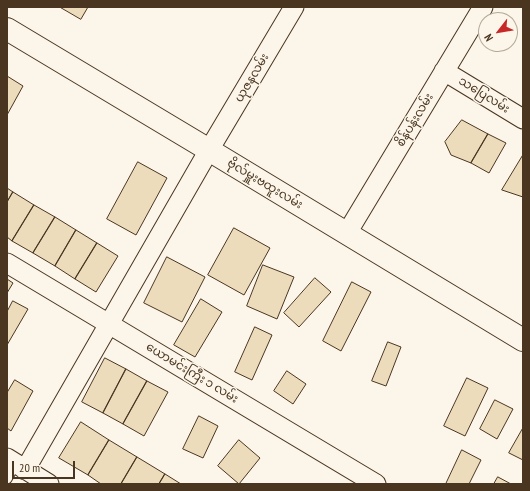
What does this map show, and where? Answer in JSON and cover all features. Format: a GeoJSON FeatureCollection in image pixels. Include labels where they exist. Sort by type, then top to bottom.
{"type":"FeatureCollection","features":[{"type":"Feature","properties":{"kind":"main road","name":"ဗိုလ်မှူးဗထူးလမ်း"},"geometry":{"type":"LineString","coordinates":[[7,29],[523,340]]}},
{"type":"Feature","properties":{"kind":"street","name":"ယုဇနလမ်း"},"geometry":{"type":"LineString","coordinates":[[14,468],[109,324],[209,150],[294,7]]}},
{"type":"Feature","properties":{"kind":"street","name":"စိန်ပန်းလမ်း"},"geometry":{"type":"LineString","coordinates":[[347,233],[483,7]]}},
{"type":"Feature","properties":{"kind":"street","name":"သပြေလမ်း"},"geometry":{"type":"LineString","coordinates":[[444,71],[523,119]]}},
{"type":"Feature","properties":{"kind":"street","name":"ယောမင်းကြီး ၁ လမ်း"},"geometry":{"type":"LineString","coordinates":[[7,263],[376,484]]}},
{"type":"Feature","properties":{"kind":"street"},"geometry":{"type":"LineString","coordinates":[[14,468],[49,484]]}},
{"type":"Feature","properties":{"kind":"building"},"geometry":{"type":"Polygon","coordinates":[[[60,7],[88,7],[81,19],[60,7]]]}},
{"type":"Feature","properties":{"kind":"building"},"geometry":{"type":"Polygon","coordinates":[[[7,76],[23,86],[7,115],[7,76]]]}},
{"type":"Feature","properties":{"kind":"building"},"geometry":{"type":"Polygon","coordinates":[[[462,120],[488,134],[471,163],[451,155],[445,142],[462,120]]]}},
{"type":"Feature","properties":{"kind":"building"},"geometry":{"type":"Polygon","coordinates":[[[488,134],[506,143],[489,173],[471,163],[488,134]]]}},
{"type":"Feature","properties":{"kind":"building"},"geometry":{"type":"Polygon","coordinates":[[[523,155],[523,197],[502,190],[523,155]]]}},
{"type":"Feature","properties":{"kind":"building"},"geometry":{"type":"Polygon","coordinates":[[[138,162],[167,178],[136,235],[107,219],[138,162]]]}},
{"type":"Feature","properties":{"kind":"building"},"geometry":{"type":"Polygon","coordinates":[[[7,188],[13,192],[7,202],[7,188]]]}},
{"type":"Feature","properties":{"kind":"building"},"geometry":{"type":"Polygon","coordinates":[[[13,192],[34,205],[12,241],[7,237],[7,202],[13,192]]]}},
{"type":"Feature","properties":{"kind":"building"},"geometry":{"type":"Polygon","coordinates":[[[34,205],[55,217],[33,253],[12,241],[34,205]]]}},
{"type":"Feature","properties":{"kind":"building"},"geometry":{"type":"Polygon","coordinates":[[[55,217],[76,230],[55,266],[33,253],[55,217]]]}},
{"type":"Feature","properties":{"kind":"building"},"geometry":{"type":"Polygon","coordinates":[[[234,228],[270,248],[244,295],[208,275],[234,228]]]}},
{"type":"Feature","properties":{"kind":"building"},"geometry":{"type":"Polygon","coordinates":[[[76,230],[97,243],[75,279],[55,266],[76,230]]]}},
{"type":"Feature","properties":{"kind":"building"},"geometry":{"type":"Polygon","coordinates":[[[97,243],[118,256],[96,292],[75,279],[97,243]]]}},
{"type":"Feature","properties":{"kind":"building"},"geometry":{"type":"Polygon","coordinates":[[[167,257],[205,277],[182,322],[144,303],[167,257]]]}},
{"type":"Feature","properties":{"kind":"building"},"geometry":{"type":"Polygon","coordinates":[[[263,265],[294,277],[277,319],[247,306],[263,265]]]}},
{"type":"Feature","properties":{"kind":"building"},"geometry":{"type":"Polygon","coordinates":[[[315,278],[331,292],[299,327],[284,313],[315,278]]]}},
{"type":"Feature","properties":{"kind":"building"},"geometry":{"type":"Polygon","coordinates":[[[7,279],[13,283],[7,293],[7,279]]]}},
{"type":"Feature","properties":{"kind":"building"},"geometry":{"type":"Polygon","coordinates":[[[352,282],[371,292],[341,351],[323,341],[352,282]]]}},
{"type":"Feature","properties":{"kind":"building"},"geometry":{"type":"Polygon","coordinates":[[[201,299],[222,312],[195,357],[174,345],[201,299]]]}},
{"type":"Feature","properties":{"kind":"building"},"geometry":{"type":"Polygon","coordinates":[[[13,301],[28,309],[7,345],[7,312],[13,301]]]}},
{"type":"Feature","properties":{"kind":"building"},"geometry":{"type":"Polygon","coordinates":[[[255,327],[272,335],[252,380],[235,372],[255,327]]]}},
{"type":"Feature","properties":{"kind":"building"},"geometry":{"type":"Polygon","coordinates":[[[388,342],[401,347],[386,386],[372,381],[388,342]]]}},
{"type":"Feature","properties":{"kind":"building"},"geometry":{"type":"Polygon","coordinates":[[[105,358],[126,369],[103,413],[82,402],[105,358]]]}},
{"type":"Feature","properties":{"kind":"building"},"geometry":{"type":"Polygon","coordinates":[[[126,369],[147,381],[123,424],[103,413],[126,369]]]}},
{"type":"Feature","properties":{"kind":"building"},"geometry":{"type":"Polygon","coordinates":[[[287,371],[306,384],[293,404],[274,391],[287,371]]]}},
{"type":"Feature","properties":{"kind":"building"},"geometry":{"type":"Polygon","coordinates":[[[467,378],[488,388],[465,436],[444,426],[467,378]]]}},
{"type":"Feature","properties":{"kind":"building"},"geometry":{"type":"Polygon","coordinates":[[[15,380],[33,391],[11,431],[7,428],[7,393],[15,380]]]}},
{"type":"Feature","properties":{"kind":"building"},"geometry":{"type":"Polygon","coordinates":[[[147,381],[168,392],[144,436],[123,424],[147,381]]]}},
{"type":"Feature","properties":{"kind":"building"},"geometry":{"type":"Polygon","coordinates":[[[495,400],[513,409],[497,439],[480,429],[495,400]]]}},
{"type":"Feature","properties":{"kind":"building"},"geometry":{"type":"Polygon","coordinates":[[[199,416],[218,426],[203,458],[183,449],[199,416]]]}},
{"type":"Feature","properties":{"kind":"building"},"geometry":{"type":"Polygon","coordinates":[[[81,422],[109,440],[88,475],[59,458],[81,422]]]}},
{"type":"Feature","properties":{"kind":"building"},"geometry":{"type":"Polygon","coordinates":[[[523,428],[523,460],[509,453],[523,428]]]}},
{"type":"Feature","properties":{"kind":"building"},"geometry":{"type":"Polygon","coordinates":[[[109,440],[137,457],[121,484],[101,484],[88,475],[109,440]]]}},
{"type":"Feature","properties":{"kind":"building"},"geometry":{"type":"Polygon","coordinates":[[[239,440],[260,458],[239,484],[218,466],[239,440]]]}},
{"type":"Feature","properties":{"kind":"building"},"geometry":{"type":"Polygon","coordinates":[[[462,450],[481,460],[469,484],[446,484],[462,450]]]}},
{"type":"Feature","properties":{"kind":"building"},"geometry":{"type":"Polygon","coordinates":[[[137,457],[165,474],[159,484],[121,484],[137,457]]]}},
{"type":"Feature","properties":{"kind":"building"},"geometry":{"type":"Polygon","coordinates":[[[165,474],[181,484],[159,484],[165,474]]]}},
{"type":"Feature","properties":{"kind":"building"},"geometry":{"type":"Polygon","coordinates":[[[498,477],[511,484],[494,484],[498,477]]]}}]}
